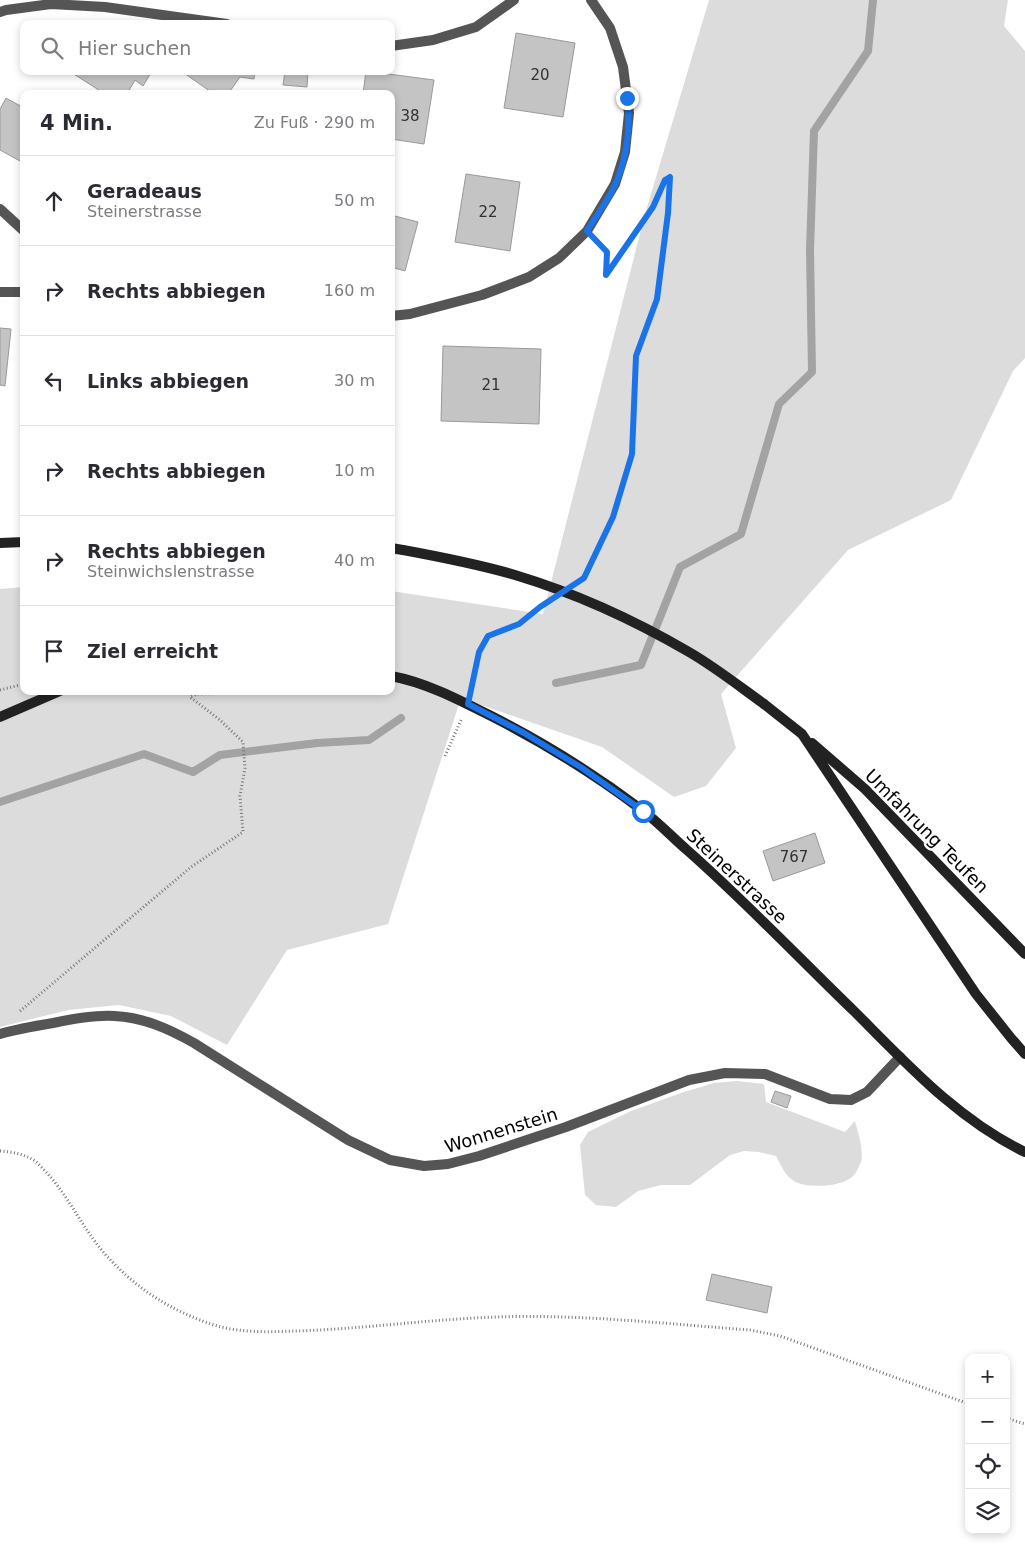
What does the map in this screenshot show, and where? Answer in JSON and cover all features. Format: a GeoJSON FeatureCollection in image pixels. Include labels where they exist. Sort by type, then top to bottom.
{"type":"FeatureCollection","features":[{"type":"Feature","properties":{"kind":"main road"},"geometry":{"type":"LineString","coordinates":[[0,543],[20,542]]}},
{"type":"Feature","properties":{"kind":"main road","name":"Umfahrung Teufen"},"geometry":{"type":"LineString","coordinates":[[395,549],[459,560],[515,575],[575,596],[636,624],[690,652],[764,704],[802,734],[865,789],[1021,946],[1025,954]]}},
{"type":"Feature","properties":{"kind":"main road","name":"Steinerstrasse"},"geometry":{"type":"LineString","coordinates":[[395,677],[432,689],[468,704],[524,733],[582,768],[643,811],[713,872],[900,1057],[963,1115],[1025,1152]]}},
{"type":"Feature","properties":{"kind":"main road"},"geometry":{"type":"LineString","coordinates":[[0,717],[51,695]]}},
{"type":"Feature","properties":{"kind":"main road"},"geometry":{"type":"LineString","coordinates":[[802,734],[976,994],[1025,1054]]}},
{"type":"Feature","properties":{"kind":"street"},"geometry":{"type":"LineString","coordinates":[[395,45],[432,40],[476,27],[514,0]]}},
{"type":"Feature","properties":{"kind":"street"},"geometry":{"type":"LineString","coordinates":[[395,316],[410,314],[482,295],[529,277],[559,258],[587,231],[615,184],[625,152],[629,113],[623,67],[610,28],[591,0]]}},
{"type":"Feature","properties":{"kind":"street"},"geometry":{"type":"LineString","coordinates":[[0,12],[51,4],[105,7],[198,20]]}},
{"type":"Feature","properties":{"kind":"street"},"geometry":{"type":"LineString","coordinates":[[0,209],[20,227]]}},
{"type":"Feature","properties":{"kind":"street"},"geometry":{"type":"LineString","coordinates":[[0,292],[20,292]]}},
{"type":"Feature","properties":{"kind":"street","name":"Wonnenstein"},"geometry":{"type":"LineString","coordinates":[[0,1034],[77,1019],[113,1016],[141,1020],[172,1030],[348,1140],[390,1160],[424,1166],[448,1164],[479,1156],[566,1127],[689,1080],[725,1073],[765,1074],[830,1099],[851,1100],[867,1092],[900,1057]]}},
{"type":"Feature","properties":{"kind":"path"},"geometry":{"type":"LineString","coordinates":[[577,583],[584,578],[613,517],[632,454],[636,356],[657,299],[668,213],[670,177],[665,180],[653,207],[606,275],[607,252],[587,231]]}},
{"type":"Feature","properties":{"kind":"path"},"geometry":{"type":"LineString","coordinates":[[445,756],[468,704],[479,652],[488,636],[519,624],[547,602]]}},
{"type":"Feature","properties":{"kind":"path"},"geometry":{"type":"LineString","coordinates":[[0,690],[20,685]]}},
{"type":"Feature","properties":{"kind":"path"},"geometry":{"type":"LineString","coordinates":[[13,1030],[20,1010],[191,867],[243,832],[240,796],[245,768],[243,742],[220,720],[190,697],[195,695]]}},
{"type":"Feature","properties":{"kind":"path"},"geometry":{"type":"LineString","coordinates":[[0,1151],[18,1153],[36,1162],[53,1180],[104,1252],[132,1281],[162,1303],[217,1326],[245,1331],[327,1330],[500,1317],[567,1318],[750,1330],[780,1336],[965,1403]]}},
{"type":"Feature","properties":{"kind":"path"},"geometry":{"type":"LineString","coordinates":[[1010,1419],[1025,1424]]}},
{"type":"Feature","properties":{"kind":"shaded area"},"geometry":{"type":"Polygon","coordinates":[[[709,0],[1008,0],[1004,26],[1025,51],[1025,358],[1013,371],[951,500],[848,550],[721,694],[736,748],[706,786],[674,797],[602,747],[461,698],[388,924],[287,950],[227,1045],[171,1016],[119,1005],[68,1010],[0,1027],[0,589],[20,587],[20,695],[395,695],[395,592],[543,614],[645,214],[709,0]]]}},
{"type":"Feature","properties":{"kind":"shaded area"},"geometry":{"type":"Polygon","coordinates":[[[737,1081],[764,1084],[766,1102],[845,1132],[855,1121],[862,1157],[854,1175],[848,1180],[833,1185],[816,1186],[800,1184],[788,1176],[776,1156],[744,1151],[730,1155],[690,1185],[661,1185],[638,1191],[616,1207],[596,1205],[585,1195],[580,1145],[588,1132],[631,1111],[681,1093],[714,1083],[737,1081]]]}},
{"type":"Feature","properties":{"kind":"building"},"geometry":{"type":"Polygon","coordinates":[[[516,33],[575,43],[563,117],[504,108],[516,33]]]}},
{"type":"Feature","properties":{"kind":"building"},"geometry":{"type":"Polygon","coordinates":[[[75,75],[150,75],[143,86],[135,80],[129,90],[99,90],[75,75]]]}},
{"type":"Feature","properties":{"kind":"building"},"geometry":{"type":"Polygon","coordinates":[[[187,75],[254,75],[254,79],[240,77],[231,90],[208,90],[187,75]]]}},
{"type":"Feature","properties":{"kind":"building"},"geometry":{"type":"Polygon","coordinates":[[[284,75],[308,75],[307,87],[283,85],[284,75]]]}},
{"type":"Feature","properties":{"kind":"building"},"geometry":{"type":"Polygon","coordinates":[[[365,75],[395,75],[434,80],[424,144],[395,140],[395,90],[364,90],[365,75]]]}},
{"type":"Feature","properties":{"kind":"building"},"geometry":{"type":"Polygon","coordinates":[[[6,98],[20,106],[20,161],[0,150],[0,109],[6,98]]]}},
{"type":"Feature","properties":{"kind":"building"},"geometry":{"type":"Polygon","coordinates":[[[466,174],[520,182],[510,251],[455,242],[466,174]]]}},
{"type":"Feature","properties":{"kind":"building"},"geometry":{"type":"Polygon","coordinates":[[[395,216],[418,222],[405,271],[395,268],[395,216]]]}},
{"type":"Feature","properties":{"kind":"building"},"geometry":{"type":"Polygon","coordinates":[[[0,328],[11,329],[5,386],[0,385],[0,328]]]}},
{"type":"Feature","properties":{"kind":"building"},"geometry":{"type":"Polygon","coordinates":[[[443,346],[541,349],[539,424],[441,421],[443,346]]]}},
{"type":"Feature","properties":{"kind":"building"},"geometry":{"type":"Polygon","coordinates":[[[815,833],[825,863],[773,881],[763,851],[815,833]]]}},
{"type":"Feature","properties":{"kind":"building"},"geometry":{"type":"Polygon","coordinates":[[[775,1091],[791,1096],[787,1108],[771,1102],[775,1091]]]}},
{"type":"Feature","properties":{"kind":"building"},"geometry":{"type":"Polygon","coordinates":[[[712,1274],[772,1287],[767,1313],[706,1300],[712,1274]]]}},
{"type":"Feature","properties":{"kind":"waterway"},"geometry":{"type":"LineString","coordinates":[[556,683],[641,665],[680,567],[741,534],[779,404],[812,372],[810,250],[814,131],[868,51],[873,0]]}},
{"type":"Feature","properties":{"kind":"waterway"},"geometry":{"type":"LineString","coordinates":[[0,802],[144,754],[193,772],[220,755],[317,743],[369,740],[401,718]]}},
{"type":"Feature","properties":{"kind":"route"},"geometry":{"type":"LineString","coordinates":[[627,98],[629,113],[625,152],[615,184],[587,231],[607,252],[606,275],[653,207],[665,180],[670,177],[668,213],[657,299],[636,356],[632,454],[613,517],[584,578],[540,607],[519,624],[488,636],[479,652],[468,704],[524,733],[582,768],[643,811]]}}]}
